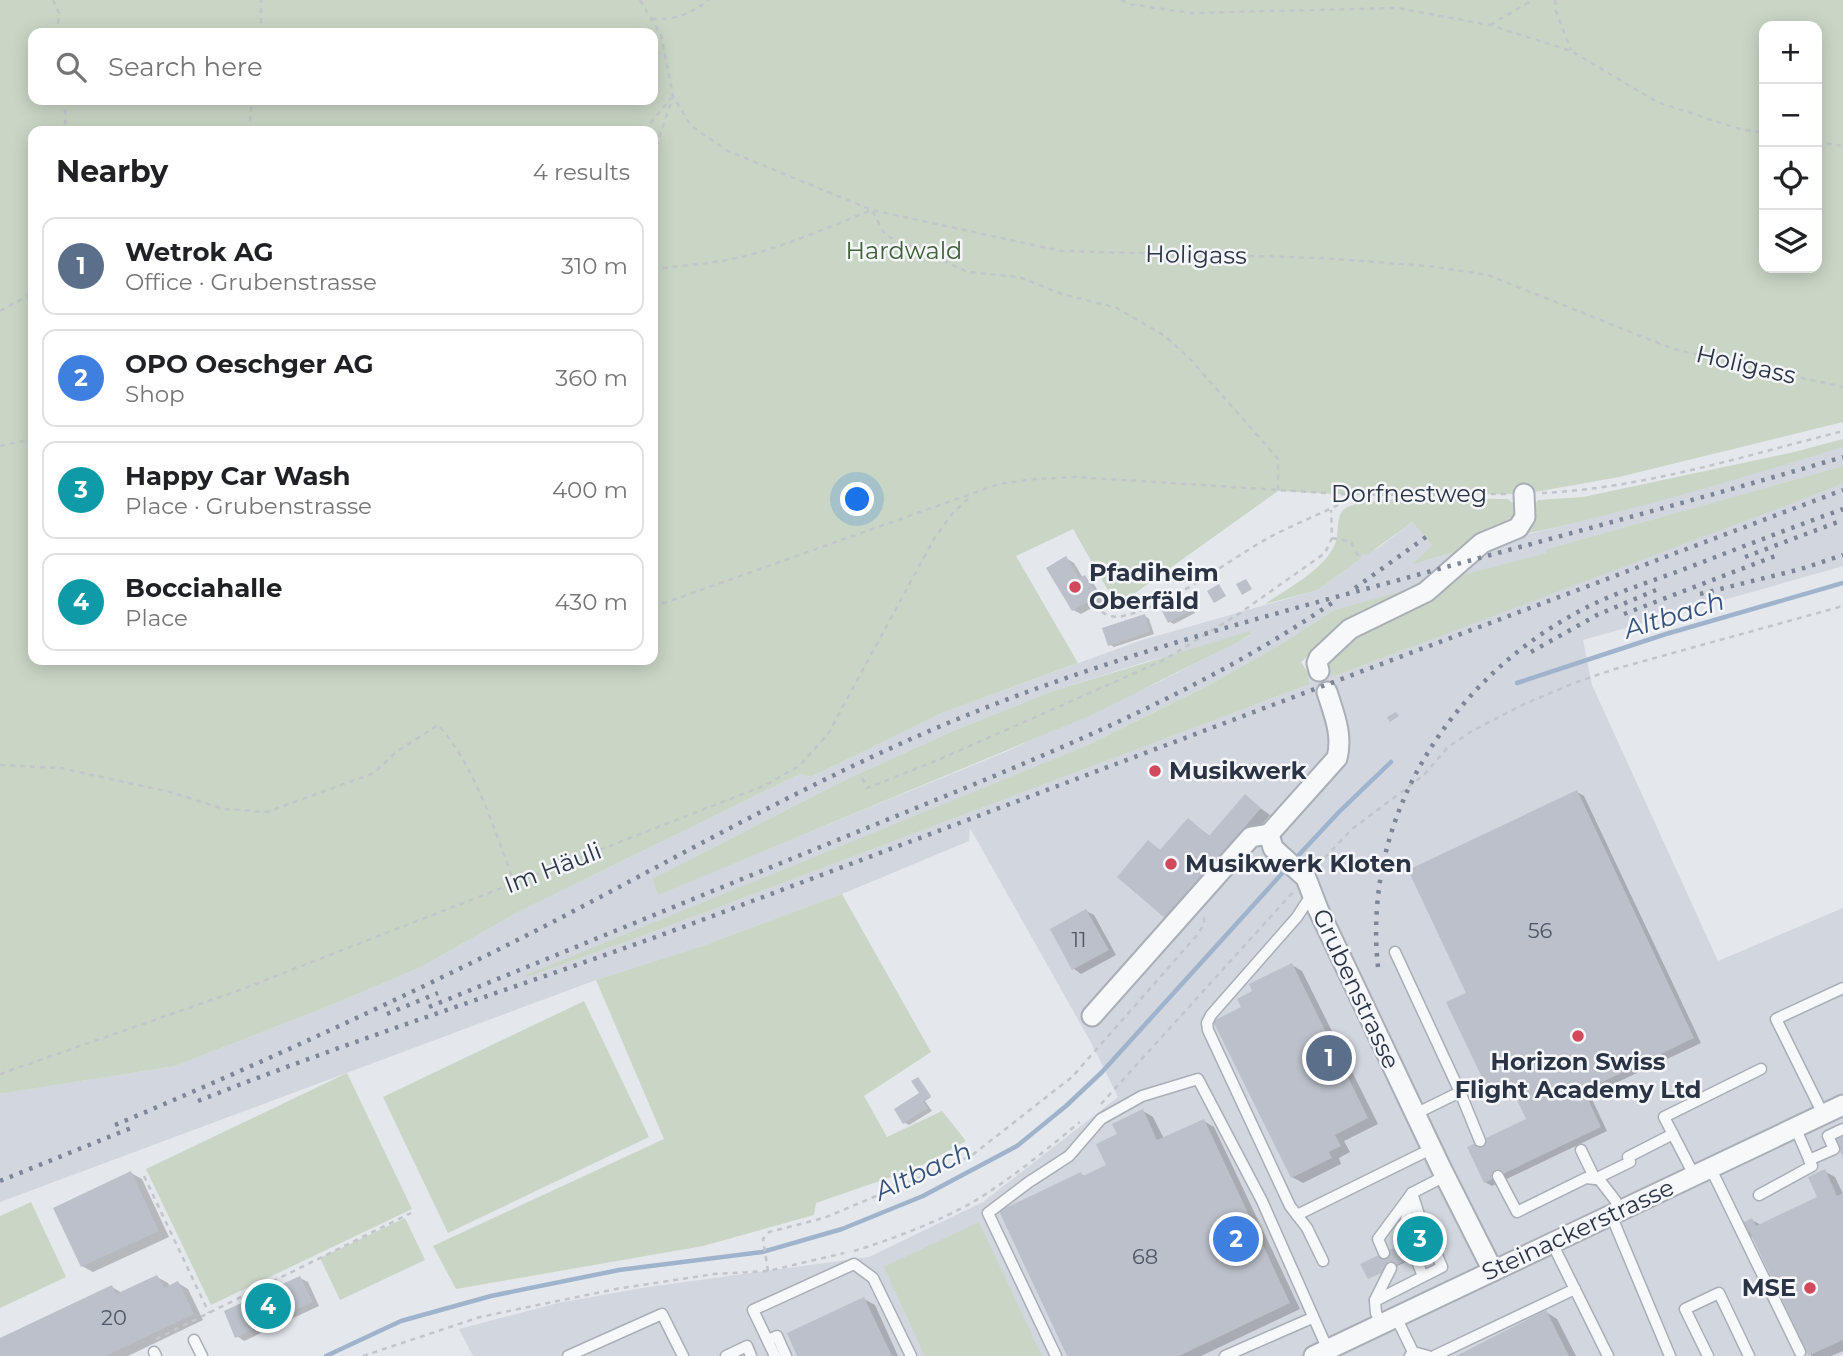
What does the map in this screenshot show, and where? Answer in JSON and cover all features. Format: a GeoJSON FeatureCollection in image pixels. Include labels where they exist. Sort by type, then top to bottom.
{"type":"FeatureCollection","features":[{"type":"Feature","properties":{"kind":"street"},"geometry":{"type":"LineString","coordinates":[[1319,671],[1319,657],[1343,634],[1426,592],[1482,543],[1518,528],[1525,517],[1524,494]]}},
{"type":"Feature","properties":{"kind":"street"},"geometry":{"type":"LineString","coordinates":[[1092,1016],[1251,837],[1269,834],[1337,758],[1338,729],[1327,692]]}},
{"type":"Feature","properties":{"kind":"street","name":"Grubenstrasse"},"geometry":{"type":"LineString","coordinates":[[1269,834],[1273,848],[1306,878],[1415,1114],[1493,1270]]}},
{"type":"Feature","properties":{"kind":"street","name":"Steinackerstrasse"},"geometry":{"type":"LineString","coordinates":[[1321,1353],[1843,1105]]}},
{"type":"Feature","properties":{"kind":"lane"},"geometry":{"type":"LineString","coordinates":[[1312,893],[1297,917],[1211,1015],[1207,1023],[1285,1194],[1307,1228],[1323,1261]]}},
{"type":"Feature","properties":{"kind":"lane"},"geometry":{"type":"LineString","coordinates":[[1395,952],[1480,1141]]}},
{"type":"Feature","properties":{"kind":"lane"},"geometry":{"type":"LineString","coordinates":[[1823,1114],[1776,1019],[1843,988]]}},
{"type":"Feature","properties":{"kind":"lane"},"geometry":{"type":"LineString","coordinates":[[1761,1069],[1664,1117],[1673,1134],[1702,1171],[1800,1352]]}},
{"type":"Feature","properties":{"kind":"lane"},"geometry":{"type":"LineString","coordinates":[[1056,1356],[988,1213],[1069,1156],[1101,1119],[1142,1096],[1198,1079],[1262,1202],[1312,1318],[1321,1353]]}},
{"type":"Feature","properties":{"kind":"lane"},"geometry":{"type":"LineString","coordinates":[[1415,1114],[1460,1092]]}},
{"type":"Feature","properties":{"kind":"lane"},"geometry":{"type":"LineString","coordinates":[[1759,1195],[1812,1166],[1795,1127]]}},
{"type":"Feature","properties":{"kind":"lane"},"geometry":{"type":"LineString","coordinates":[[1809,1160],[1834,1149],[1828,1136],[1843,1129]]}},
{"type":"Feature","properties":{"kind":"lane"},"geometry":{"type":"LineString","coordinates":[[1499,1176],[1517,1212],[1586,1178],[1597,1178],[1630,1162],[1628,1157],[1673,1134]]}},
{"type":"Feature","properties":{"kind":"lane"},"geometry":{"type":"LineString","coordinates":[[1297,1215],[1432,1149]]}},
{"type":"Feature","properties":{"kind":"lane"},"geometry":{"type":"LineString","coordinates":[[1581,1150],[1597,1178],[1615,1200],[1615,1212],[1670,1356]]}},
{"type":"Feature","properties":{"kind":"lane"},"geometry":{"type":"LineString","coordinates":[[1384,1253],[1378,1239],[1412,1193],[1445,1176]]}},
{"type":"Feature","properties":{"kind":"lane"},"geometry":{"type":"LineString","coordinates":[[1412,1193],[1422,1224]]}},
{"type":"Feature","properties":{"kind":"lane"},"geometry":{"type":"LineString","coordinates":[[1404,1233],[1412,1193]]}},
{"type":"Feature","properties":{"kind":"lane"},"geometry":{"type":"LineString","coordinates":[[1552,1242],[1608,1356]]}},
{"type":"Feature","properties":{"kind":"lane"},"geometry":{"type":"LineString","coordinates":[[1375,1300],[1441,1266],[1435,1250]]}},
{"type":"Feature","properties":{"kind":"lane"},"geometry":{"type":"LineString","coordinates":[[1416,1259],[1423,1276]]}},
{"type":"Feature","properties":{"kind":"lane"},"geometry":{"type":"LineString","coordinates":[[775,1356],[753,1310],[854,1264],[873,1278],[911,1356]]}},
{"type":"Feature","properties":{"kind":"lane"},"geometry":{"type":"LineString","coordinates":[[1391,1268],[1375,1300],[1376,1313],[1389,1320],[1411,1354],[1428,1356]]}},
{"type":"Feature","properties":{"kind":"lane"},"geometry":{"type":"LineString","coordinates":[[1434,1356],[1575,1289]]}},
{"type":"Feature","properties":{"kind":"lane"},"geometry":{"type":"LineString","coordinates":[[1707,1356],[1685,1309],[1719,1293],[1749,1356]]}},
{"type":"Feature","properties":{"kind":"lane"},"geometry":{"type":"LineString","coordinates":[[568,1356],[662,1314],[683,1356]]}},
{"type":"Feature","properties":{"kind":"lane"},"geometry":{"type":"LineString","coordinates":[[1225,1356],[1312,1318]]}},
{"type":"Feature","properties":{"kind":"lane"},"geometry":{"type":"LineString","coordinates":[[768,1340],[777,1336],[786,1356]]}},
{"type":"Feature","properties":{"kind":"lane"},"geometry":{"type":"LineString","coordinates":[[194,1340],[202,1356]]}},
{"type":"Feature","properties":{"kind":"lane"},"geometry":{"type":"LineString","coordinates":[[726,1356],[747,1346],[751,1356]]}},
{"type":"Feature","properties":{"kind":"path"},"geometry":{"type":"LineString","coordinates":[[53,0],[59,13],[58,28]]}},
{"type":"Feature","properties":{"kind":"path"},"geometry":{"type":"LineString","coordinates":[[261,0],[261,28]]}},
{"type":"Feature","properties":{"kind":"path","name":"Holigass"},"geometry":{"type":"LineString","coordinates":[[640,0],[657,28]]}},
{"type":"Feature","properties":{"kind":"path"},"geometry":{"type":"LineString","coordinates":[[652,19],[672,20],[697,9],[709,0]]}},
{"type":"Feature","properties":{"kind":"path"},"geometry":{"type":"LineString","coordinates":[[1121,0],[1129,4],[1191,13],[1397,8],[1490,25],[1571,51],[1657,102],[1736,128],[1759,132]]}},
{"type":"Feature","properties":{"kind":"path"},"geometry":{"type":"LineString","coordinates":[[1490,25],[1533,0]]}},
{"type":"Feature","properties":{"kind":"path"},"geometry":{"type":"LineString","coordinates":[[1555,0],[1556,11],[1571,51]]}},
{"type":"Feature","properties":{"kind":"path","name":"Holigass"},"geometry":{"type":"LineString","coordinates":[[658,30],[673,96],[691,126],[728,151],[872,210],[1061,251],[1322,258],[1428,266],[1488,275],[1673,349],[1843,387]]}},
{"type":"Feature","properties":{"kind":"path"},"geometry":{"type":"LineString","coordinates":[[648,126],[673,96]]}},
{"type":"Feature","properties":{"kind":"path"},"geometry":{"type":"LineString","coordinates":[[658,141],[673,96]]}},
{"type":"Feature","properties":{"kind":"path"},"geometry":{"type":"LineString","coordinates":[[63,105],[65,126]]}},
{"type":"Feature","properties":{"kind":"path"},"geometry":{"type":"LineString","coordinates":[[250,126],[252,105]]}},
{"type":"Feature","properties":{"kind":"path"},"geometry":{"type":"LineString","coordinates":[[1822,143],[1843,146]]}},
{"type":"Feature","properties":{"kind":"path"},"geometry":{"type":"LineString","coordinates":[[658,269],[749,255],[872,210],[885,235],[968,272],[1018,277],[1062,295],[1117,308],[1165,336],[1191,360],[1278,460],[1278,491]]}},
{"type":"Feature","properties":{"kind":"path"},"geometry":{"type":"LineString","coordinates":[[0,311],[28,296]]}},
{"type":"Feature","properties":{"kind":"path","name":"Dorfnestweg"},"geometry":{"type":"LineString","coordinates":[[658,605],[999,484],[1036,478],[1076,477],[1357,495],[1584,491],[1636,483],[1843,431]]}},
{"type":"Feature","properties":{"kind":"path"},"geometry":{"type":"LineString","coordinates":[[0,446],[28,440]]}},
{"type":"Feature","properties":{"kind":"path","name":"Im Häuli"},"geometry":{"type":"LineString","coordinates":[[0,1074],[240,990],[766,785],[799,766],[828,734],[935,537],[971,495]]}},
{"type":"Feature","properties":{"kind":"path"},"geometry":{"type":"LineString","coordinates":[[1094,606],[1101,612],[1119,618],[1145,609],[1271,536],[1331,510],[1357,495]]}},
{"type":"Feature","properties":{"kind":"path"},"geometry":{"type":"LineString","coordinates":[[862,778],[867,788],[938,760],[1164,660],[1240,613],[1325,553],[1332,538],[1331,510]]}},
{"type":"Feature","properties":{"kind":"path"},"geometry":{"type":"LineString","coordinates":[[1332,538],[1351,542],[1360,559]]}},
{"type":"Feature","properties":{"kind":"path"},"geometry":{"type":"LineString","coordinates":[[0,765],[60,768],[170,792],[224,809],[267,812],[374,773],[396,752],[438,725],[448,736],[481,795],[514,882]]}},
{"type":"Feature","properties":{"kind":"path"},"geometry":{"type":"LineString","coordinates":[[768,1270],[764,1239],[769,1231],[824,1218],[971,1156],[1072,1077],[1198,934],[1204,924],[1203,911],[1194,902]]}},
{"type":"Feature","properties":{"kind":"path"},"geometry":{"type":"LineString","coordinates":[[144,1176],[209,1313]]}},
{"type":"Feature","properties":{"kind":"path"},"geometry":{"type":"LineString","coordinates":[[155,1354],[148,1343],[411,1213]]}},
{"type":"Feature","properties":{"kind":"shaded area"},"geometry":{"type":"Polygon","coordinates":[[[1843,447],[1843,466],[1547,549],[1546,553],[1334,610],[1283,643],[1207,686],[1088,745],[527,977],[1310,684],[1306,675],[1328,668],[1332,677],[1843,483],[1843,566],[1583,640],[1592,685],[1718,961],[1843,908],[1843,1354],[1839,1356],[473,1356],[459,1329],[558,1303],[648,1287],[869,1257],[983,1202],[1118,1097],[1093,1046],[970,828],[969,841],[842,894],[705,945],[596,980],[0,1202],[0,1094],[175,1066],[329,1006],[421,967],[520,911],[800,774],[811,777],[942,713],[1139,641],[1318,590],[1363,554],[1377,549],[1412,522],[1432,545],[1415,563],[1628,509],[1843,447]],[[1251,635],[1148,661],[1053,691],[953,731],[845,780],[652,879],[658,894],[1003,753],[1163,680],[1251,635]]]}},
{"type":"Feature","properties":{"kind":"green space","name":"Hardwald"},"geometry":{"type":"Polygon","coordinates":[[[0,0],[1843,0],[1843,422],[1619,477],[1524,494],[1357,495],[1278,491],[1117,606],[1073,529],[1016,556],[1078,663],[942,713],[811,777],[800,774],[520,911],[421,967],[175,1066],[0,1094],[0,0]]]}},
{"type":"Feature","properties":{"kind":"green space"},"geometry":{"type":"Polygon","coordinates":[[[1843,439],[1843,447],[1764,471],[1645,505],[1525,534],[1538,500],[1583,497],[1843,439]]]}},
{"type":"Feature","properties":{"kind":"green space"},"geometry":{"type":"Polygon","coordinates":[[[1843,466],[1843,483],[1832,488],[1332,677],[1324,663],[1346,638],[1448,579],[1843,466]]]}},
{"type":"Feature","properties":{"kind":"green space"},"geometry":{"type":"Polygon","coordinates":[[[1395,499],[1508,499],[1518,508],[1517,518],[1463,550],[1413,564],[1432,545],[1412,522],[1367,555],[1363,554],[1318,590],[1265,604],[1304,578],[1329,555],[1336,542],[1341,514],[1353,505],[1395,499]]]}},
{"type":"Feature","properties":{"kind":"green space"},"geometry":{"type":"Polygon","coordinates":[[[1425,585],[1347,624],[1301,662],[1309,674],[1307,676],[1310,684],[661,929],[527,977],[526,975],[1088,745],[1207,686],[1283,643],[1334,610],[1425,585]]]}},
{"type":"Feature","properties":{"kind":"green space"},"geometry":{"type":"Polygon","coordinates":[[[1250,631],[1251,634],[1236,643],[1089,716],[658,895],[652,879],[845,780],[953,731],[1053,691],[1250,631]]]}},
{"type":"Feature","properties":{"kind":"green space"},"geometry":{"type":"Polygon","coordinates":[[[842,894],[931,1052],[864,1096],[887,1137],[942,1111],[966,1141],[917,1168],[816,1203],[814,1215],[703,1246],[456,1289],[433,1246],[664,1139],[596,980],[705,945],[842,894]]]}},
{"type":"Feature","properties":{"kind":"green space"},"geometry":{"type":"Polygon","coordinates":[[[584,1001],[649,1137],[448,1233],[383,1097],[584,1001]]]}},
{"type":"Feature","properties":{"kind":"green space"},"geometry":{"type":"Polygon","coordinates":[[[347,1073],[412,1209],[211,1305],[146,1169],[347,1073]]]}},
{"type":"Feature","properties":{"kind":"green space"},"geometry":{"type":"Polygon","coordinates":[[[31,1202],[66,1277],[0,1308],[0,1216],[31,1202]]]}},
{"type":"Feature","properties":{"kind":"green space"},"geometry":{"type":"Polygon","coordinates":[[[405,1218],[425,1260],[340,1300],[320,1258],[405,1218]]]}},
{"type":"Feature","properties":{"kind":"green space"},"geometry":{"type":"Polygon","coordinates":[[[979,1222],[1042,1356],[925,1356],[884,1267],[979,1222]]]}},
{"type":"Feature","properties":{"kind":"building","name":"Pfadiheim Oberfäld"},"geometry":{"type":"Polygon","coordinates":[[[1066,556],[1079,578],[1085,575],[1098,596],[1072,611],[1046,568],[1066,556]]]}},
{"type":"Feature","properties":{"kind":"building"},"geometry":{"type":"Polygon","coordinates":[[[1246,579],[1252,589],[1242,595],[1236,584],[1246,579]]]}},
{"type":"Feature","properties":{"kind":"building"},"geometry":{"type":"Polygon","coordinates":[[[1219,584],[1226,596],[1214,603],[1207,591],[1219,584]]]}},
{"type":"Feature","properties":{"kind":"building"},"geometry":{"type":"Polygon","coordinates":[[[1184,596],[1192,610],[1168,623],[1161,609],[1184,596]]]}},
{"type":"Feature","properties":{"kind":"building"},"geometry":{"type":"Polygon","coordinates":[[[1145,614],[1150,632],[1108,646],[1102,628],[1145,614]]]}},
{"type":"Feature","properties":{"kind":"building"},"geometry":{"type":"Polygon","coordinates":[[[1396,712],[1399,716],[1390,722],[1387,717],[1396,712]]]}},
{"type":"Feature","properties":{"kind":"building"},"geometry":{"type":"Polygon","coordinates":[[[1577,790],[1694,1038],[1584,1091],[1601,1127],[1484,1183],[1467,1147],[1526,1119],[1508,1081],[1488,1090],[1446,1002],[1466,993],[1408,870],[1577,790]]]}},
{"type":"Feature","properties":{"kind":"building","name":"Musikwerk Kloten"},"geometry":{"type":"Polygon","coordinates":[[[1245,794],[1261,808],[1166,919],[1117,877],[1148,840],[1160,850],[1188,818],[1209,836],[1245,794]]]}},
{"type":"Feature","properties":{"kind":"building"},"geometry":{"type":"Polygon","coordinates":[[[1086,909],[1109,950],[1072,970],[1050,929],[1086,909]]]}},
{"type":"Feature","properties":{"kind":"building"},"geometry":{"type":"Polygon","coordinates":[[[1292,963],[1368,1118],[1335,1135],[1341,1146],[1329,1152],[1332,1158],[1291,1178],[1213,1021],[1241,1007],[1237,999],[1252,991],[1249,984],[1292,963]]]}},
{"type":"Feature","properties":{"kind":"building"},"geometry":{"type":"Polygon","coordinates":[[[918,1077],[931,1096],[923,1101],[928,1108],[903,1124],[894,1109],[919,1093],[911,1081],[918,1077]]]}},
{"type":"Feature","properties":{"kind":"building"},"geometry":{"type":"Polygon","coordinates":[[[1143,1109],[1157,1140],[1204,1119],[1290,1303],[1179,1356],[1067,1356],[999,1211],[1081,1172],[1083,1176],[1106,1165],[1096,1144],[1117,1134],[1112,1124],[1143,1109]]]}},
{"type":"Feature","properties":{"kind":"building"},"geometry":{"type":"Polygon","coordinates":[[[1843,1135],[1843,1157],[1835,1139],[1843,1135]]]}},
{"type":"Feature","properties":{"kind":"building","name":"MSE"},"geometry":{"type":"Polygon","coordinates":[[[1825,1169],[1837,1196],[1843,1193],[1843,1340],[1808,1356],[1750,1232],[1745,1235],[1740,1224],[1752,1218],[1756,1226],[1817,1197],[1808,1177],[1825,1169]]]}},
{"type":"Feature","properties":{"kind":"building"},"geometry":{"type":"Polygon","coordinates":[[[131,1171],[159,1231],[81,1267],[53,1208],[131,1171]]]}},
{"type":"Feature","properties":{"kind":"building"},"geometry":{"type":"Polygon","coordinates":[[[1430,1221],[1442,1247],[1412,1261],[1411,1258],[1368,1279],[1360,1264],[1404,1243],[1400,1235],[1430,1221]]]}},
{"type":"Feature","properties":{"kind":"building"},"geometry":{"type":"Polygon","coordinates":[[[157,1275],[164,1288],[178,1281],[194,1314],[106,1356],[0,1356],[0,1338],[112,1285],[116,1294],[157,1275]]]}},
{"type":"Feature","properties":{"kind":"building"},"geometry":{"type":"Polygon","coordinates":[[[300,1276],[313,1302],[235,1338],[224,1311],[300,1276]]]}},
{"type":"Feature","properties":{"kind":"building"},"geometry":{"type":"Polygon","coordinates":[[[864,1297],[892,1356],[797,1356],[787,1333],[864,1297]]]}},
{"type":"Feature","properties":{"kind":"building"},"geometry":{"type":"Polygon","coordinates":[[[1546,1310],[1569,1356],[1456,1356],[1546,1310]]]}},
{"type":"Feature","properties":{"kind":"waterway","name":"Altbach"},"geometry":{"type":"LineString","coordinates":[[1517,683],[1666,634],[1843,583]]}},
{"type":"Feature","properties":{"kind":"waterway","name":"Altbach"},"geometry":{"type":"LineString","coordinates":[[1295,859],[1391,762]]}},
{"type":"Feature","properties":{"kind":"waterway","name":"Altbach"},"geometry":{"type":"LineString","coordinates":[[326,1356],[401,1321],[491,1296],[619,1270],[762,1252],[842,1229],[923,1196],[1017,1146],[1066,1106],[1102,1072],[1287,868]]}},
{"type":"Feature","properties":{"kind":"railway"},"geometry":{"type":"LineString","coordinates":[[115,1125],[387,1004],[547,925],[846,769],[1001,702],[1218,630],[1843,457]]}},
{"type":"Feature","properties":{"kind":"railway"},"geometry":{"type":"LineString","coordinates":[[198,1101],[702,920],[1843,490]]}},
{"type":"Feature","properties":{"kind":"railway"},"geometry":{"type":"LineString","coordinates":[[1378,967],[1377,912],[1384,859],[1400,808],[1423,761],[1453,717],[1489,677],[1530,642],[1588,607],[1626,590],[1843,509]]}},
{"type":"Feature","properties":{"kind":"railway"},"geometry":{"type":"LineString","coordinates":[[1745,557],[1843,520]]}},
{"type":"Feature","properties":{"kind":"railway"},"geometry":{"type":"LineString","coordinates":[[1355,588],[1426,537]]}},
{"type":"Feature","properties":{"kind":"railway"},"geometry":{"type":"LineString","coordinates":[[1624,614],[1778,555]]}},
{"type":"Feature","properties":{"kind":"railway"},"geometry":{"type":"LineString","coordinates":[[1700,594],[1801,569],[1843,555]]}},
{"type":"Feature","properties":{"kind":"railway"},"geometry":{"type":"LineString","coordinates":[[1531,652],[1597,615],[1656,590]]}},
{"type":"Feature","properties":{"kind":"railway"},"geometry":{"type":"LineString","coordinates":[[429,1007],[1058,749],[1228,667],[1335,601]]}},
{"type":"Feature","properties":{"kind":"railway"},"geometry":{"type":"LineString","coordinates":[[387,1014],[438,993]]}},
{"type":"Feature","properties":{"kind":"railway"},"geometry":{"type":"LineString","coordinates":[[0,1181],[131,1128]]}},
{"type":"Feature","properties":{"kind":"place","name":"Pfadiheim Oberfäld"},"geometry":{"type":"Point","coordinates":[1075,587]}},
{"type":"Feature","properties":{"kind":"place","name":"Musikwerk"},"geometry":{"type":"Point","coordinates":[1155,771]}},
{"type":"Feature","properties":{"kind":"place","name":"Musikwerk Kloten"},"geometry":{"type":"Point","coordinates":[1171,864]}},
{"type":"Feature","properties":{"kind":"place","name":"Horizon Swiss Flight Academy Ltd"},"geometry":{"type":"Point","coordinates":[1578,1036]}},
{"type":"Feature","properties":{"kind":"place","name":"Wetrok AG"},"geometry":{"type":"Point","coordinates":[1329,1058]}},
{"type":"Feature","properties":{"kind":"place","name":"OPO Oeschger AG"},"geometry":{"type":"Point","coordinates":[1236,1239]}},
{"type":"Feature","properties":{"kind":"place","name":"Happy Car Wash"},"geometry":{"type":"Point","coordinates":[1420,1239]}},
{"type":"Feature","properties":{"kind":"place","name":"MSE"},"geometry":{"type":"Point","coordinates":[1810,1288]}},
{"type":"Feature","properties":{"kind":"place","name":"Bocciahalle"},"geometry":{"type":"Point","coordinates":[268,1306]}}]}
